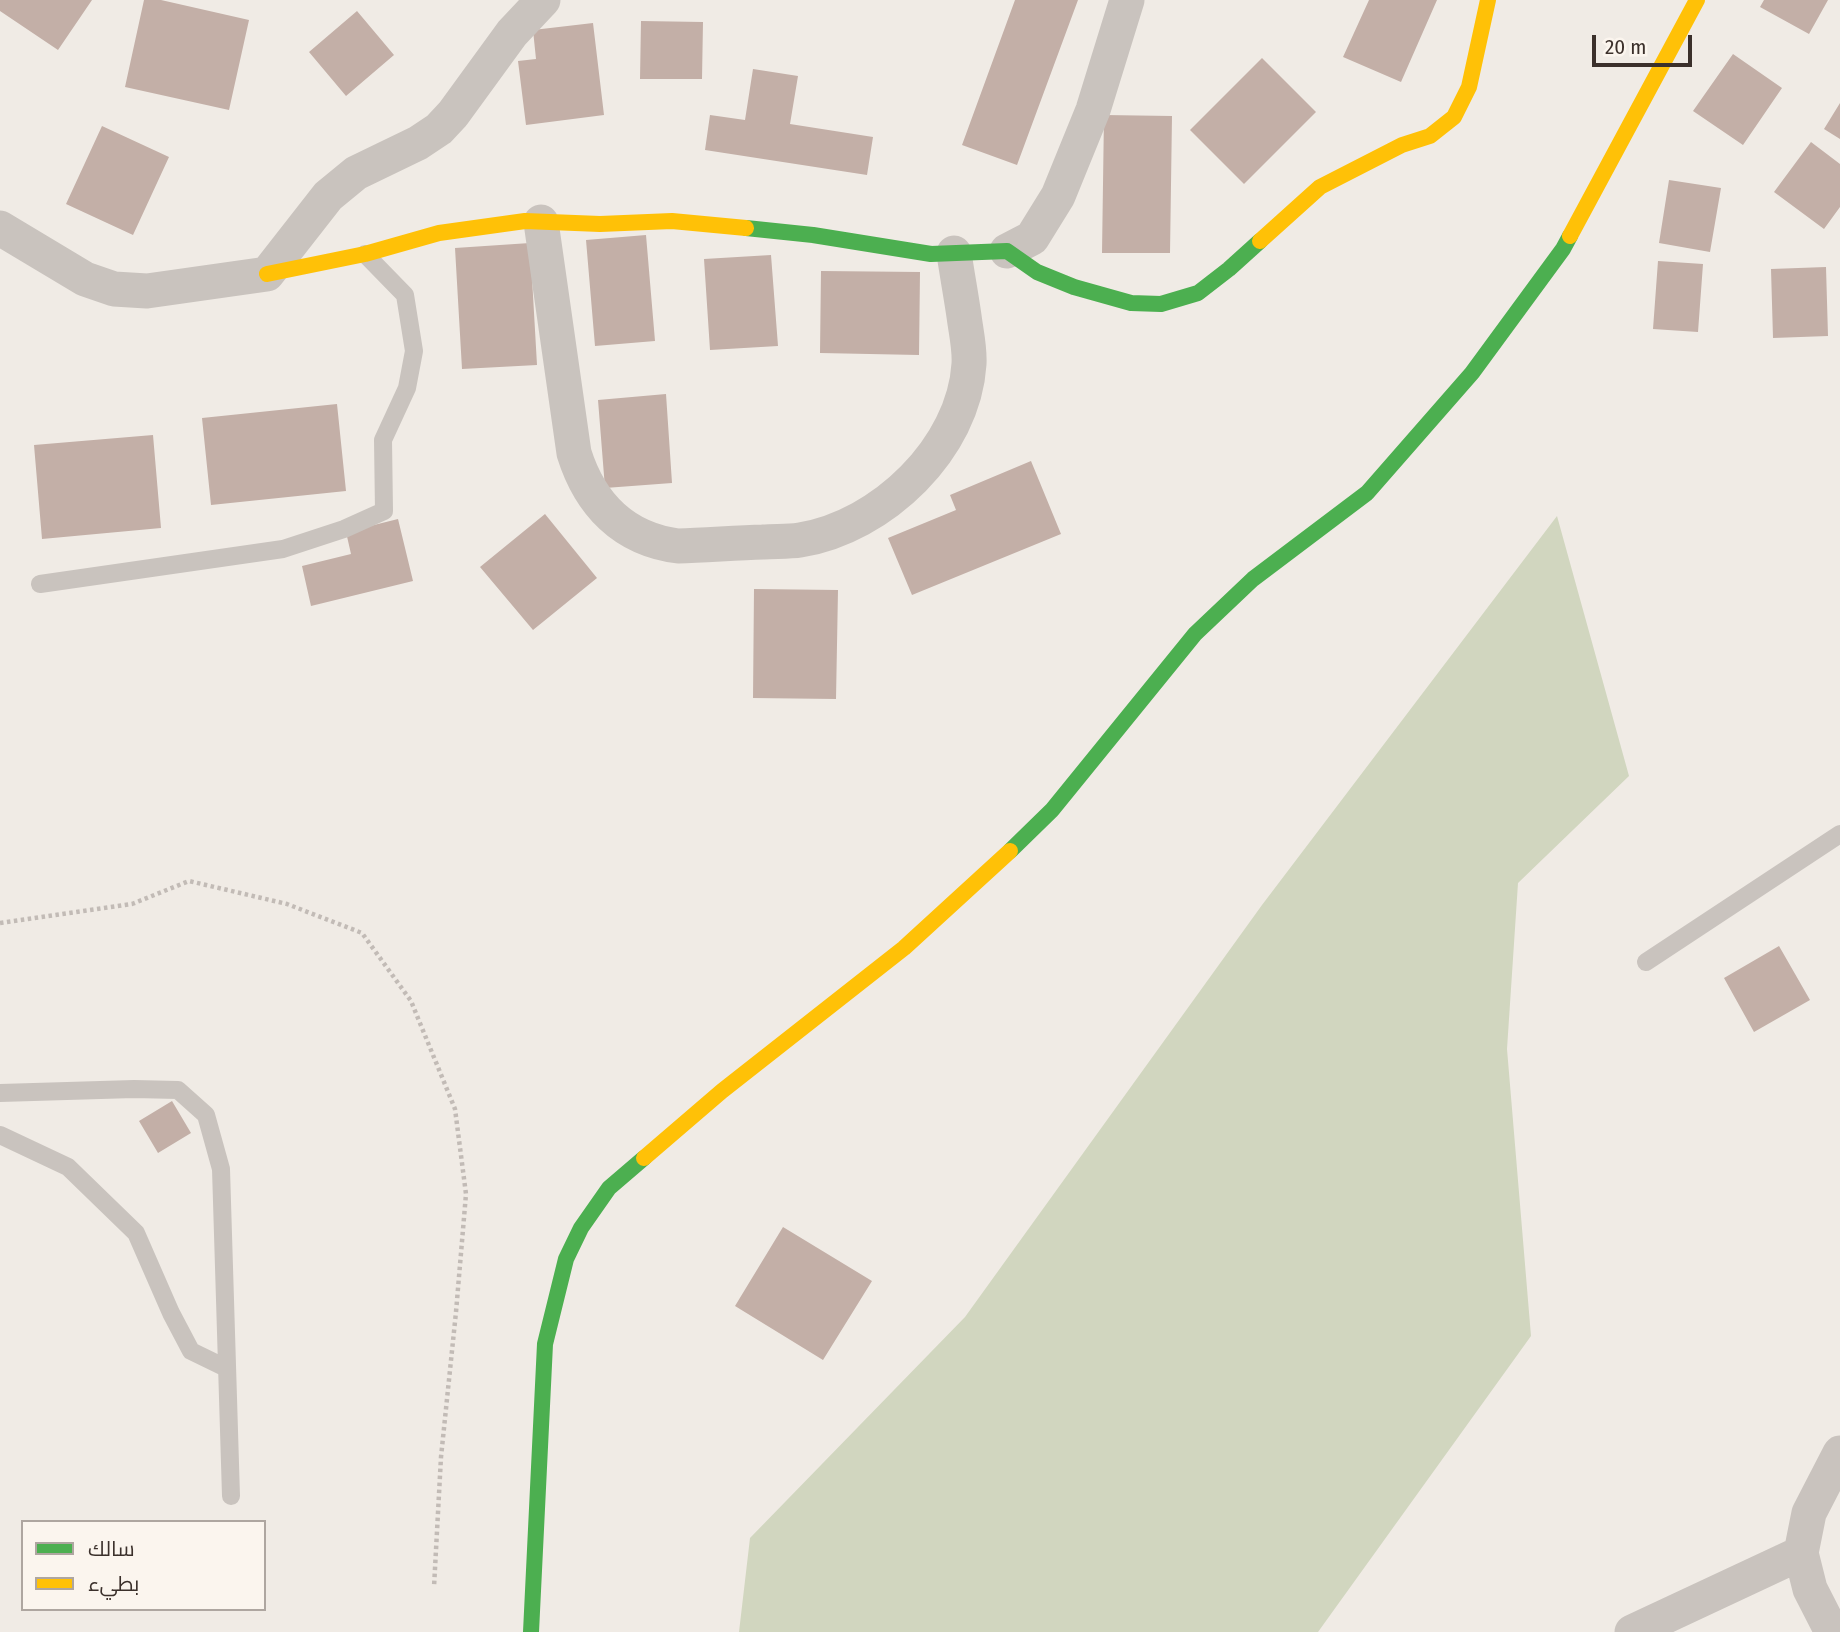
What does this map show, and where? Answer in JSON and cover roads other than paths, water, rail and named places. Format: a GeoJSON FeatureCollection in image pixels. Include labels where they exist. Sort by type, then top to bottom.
{"type":"FeatureCollection","features":[{"type":"Feature","properties":{"kind":"street"},"geometry":{"type":"LineString","coordinates":[[267,274],[328,196],[356,173],[418,143],[439,129],[512,33],[543,0]]}},
{"type":"Feature","properties":{"kind":"street"},"geometry":{"type":"LineString","coordinates":[[0,228],[85,279],[114,289],[148,291],[267,274],[365,254],[439,233],[525,221],[600,224],[673,222],[813,235],[932,254],[1007,251],[1032,238],[1058,196],[1093,110],[1127,0]]}},
{"type":"Feature","properties":{"kind":"street"},"geometry":{"type":"LineString","coordinates":[[1007,251],[1037,272],[1074,287],[1131,303],[1161,304],[1198,293],[1229,269],[1320,187],[1402,145],[1430,136],[1454,117],[1469,87],[1488,0]]}},
{"type":"Feature","properties":{"kind":"street"},"geometry":{"type":"LineString","coordinates":[[531,1632],[545,1344],[566,1259],[581,1228],[609,1188],[722,1091],[904,948],[986,874],[1052,810],[1195,634],[1253,579],[1367,493],[1385,474],[1472,373],[1563,249],[1697,0]]}},
{"type":"Feature","properties":{"kind":"street"},"geometry":{"type":"LineString","coordinates":[[541,222],[574,453],[580,471],[600,506],[617,522],[658,543],[678,546],[801,540],[862,518],[891,500],[912,480],[932,458],[948,434],[961,407],[967,384],[967,336],[954,253]]}},
{"type":"Feature","properties":{"kind":"street"},"geometry":{"type":"LineString","coordinates":[[1832,1632],[1810,1589],[1801,1553],[1809,1513],[1840,1453]]}},
{"type":"Feature","properties":{"kind":"street"},"geometry":{"type":"LineString","coordinates":[[1633,1632],[1801,1553]]}},
{"type":"Feature","properties":{"kind":"lane"},"geometry":{"type":"LineString","coordinates":[[40,584],[283,550],[344,529],[384,511],[383,440],[407,388],[414,351],[405,296],[365,254]]}},
{"type":"Feature","properties":{"kind":"lane"},"geometry":{"type":"LineString","coordinates":[[1646,962],[1840,834]]}},
{"type":"Feature","properties":{"kind":"lane"},"geometry":{"type":"LineString","coordinates":[[0,1093],[178,1090],[206,1115],[221,1169],[232,1496]]}},
{"type":"Feature","properties":{"kind":"lane"},"geometry":{"type":"LineString","coordinates":[[0,1135],[68,1167],[136,1233],[191,1351],[226,1368]]}}]}
